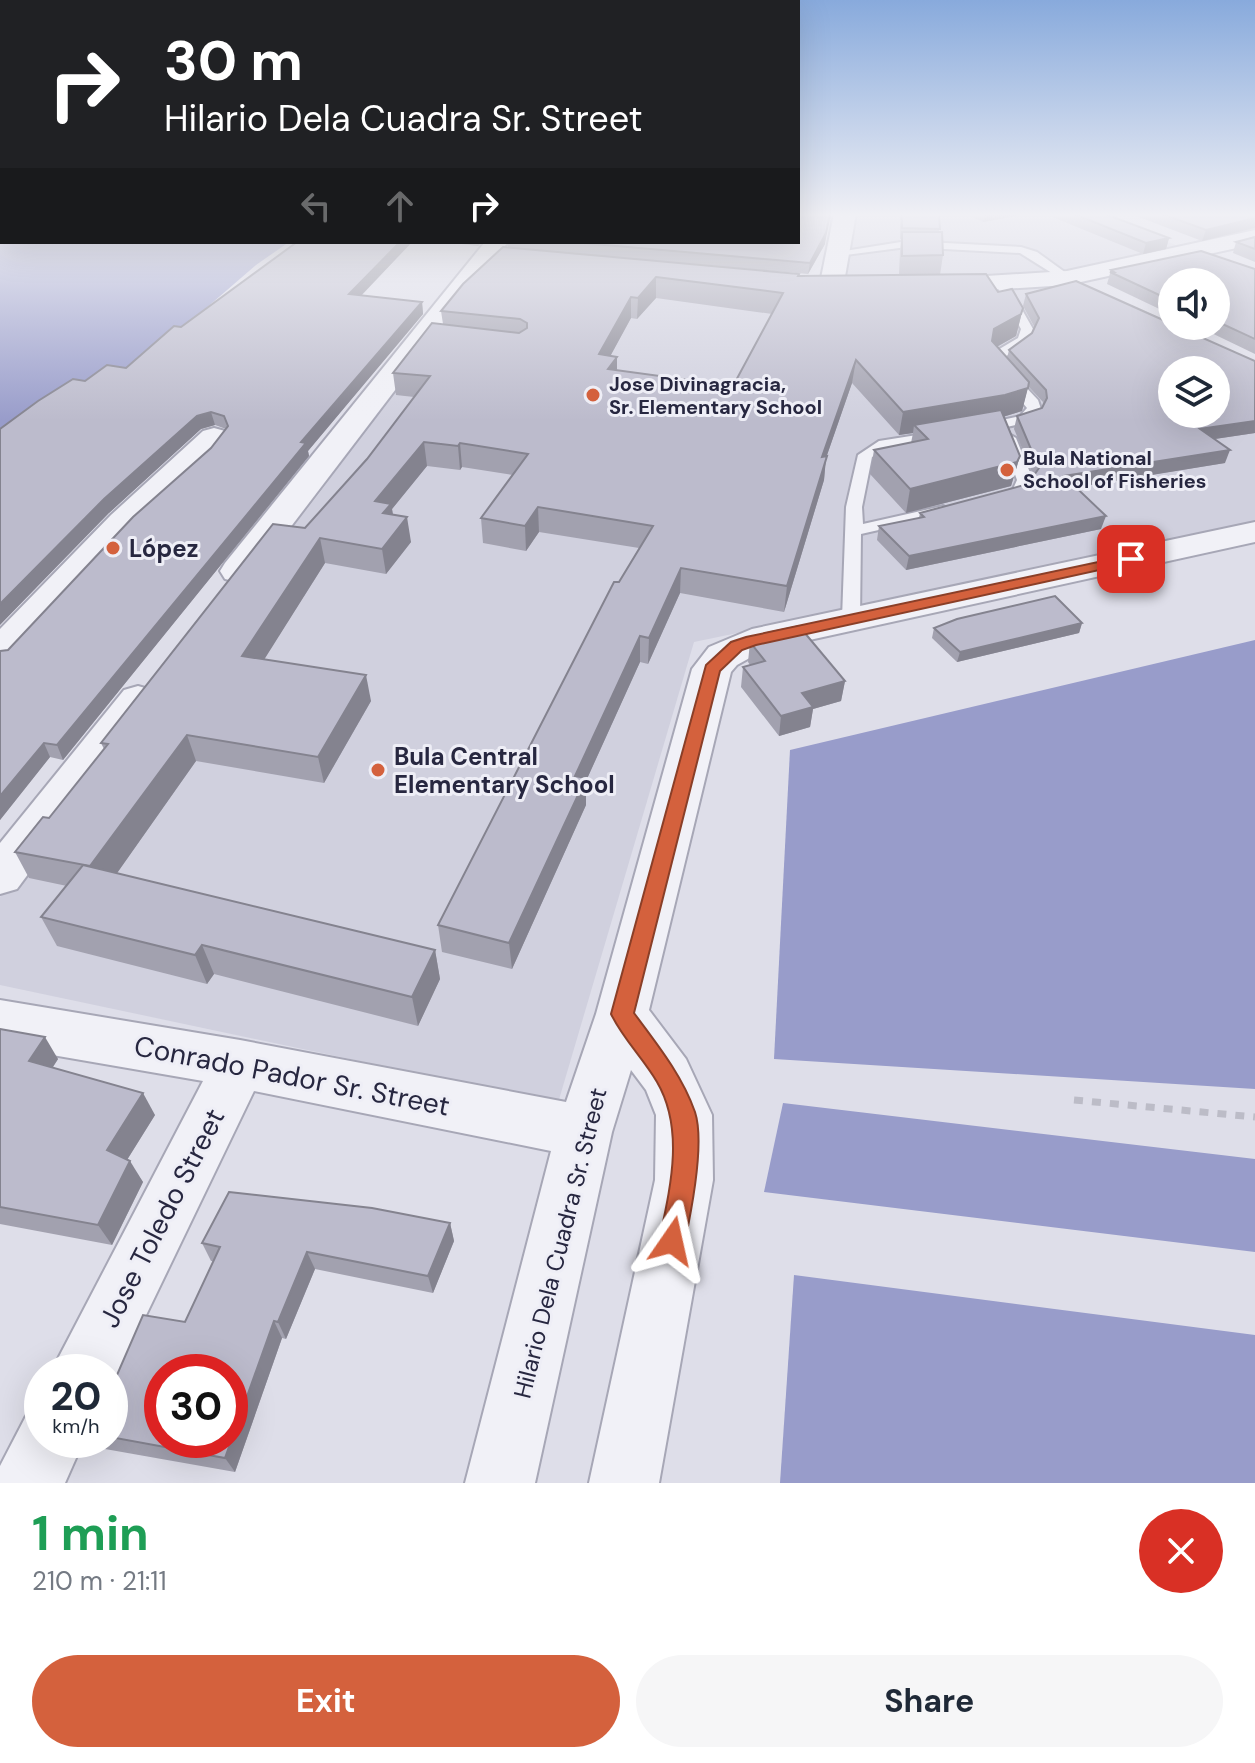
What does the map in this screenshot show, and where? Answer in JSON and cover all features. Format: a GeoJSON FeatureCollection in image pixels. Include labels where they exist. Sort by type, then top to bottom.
{"type":"FeatureCollection","features":[{"type":"Feature","properties":{"kind":"street"},"geometry":{"type":"LineString","coordinates":[[215,600],[472,283]]}},
{"type":"Feature","properties":{"kind":"street"},"geometry":{"type":"LineString","coordinates":[[831,288],[832,283]]}},
{"type":"Feature","properties":{"kind":"street"},"geometry":{"type":"LineString","coordinates":[[913,287],[996,283]]}},
{"type":"Feature","properties":{"kind":"street"},"geometry":{"type":"LineString","coordinates":[[1078,283],[1111,299]]}},
{"type":"Feature","properties":{"kind":"street"},"geometry":{"type":"LineString","coordinates":[[805,286],[858,288]]}},
{"type":"Feature","properties":{"kind":"street"},"geometry":{"type":"LineString","coordinates":[[0,652],[123,522],[214,437]]}},
{"type":"Feature","properties":{"kind":"street","name":"Hilario Dela Cuadra Sr. Street"},"geometry":{"type":"LineString","coordinates":[[500,1483],[584,1132],[622,1014],[712,669],[723,656],[744,643],[1255,532]]}},
{"type":"Feature","properties":{"kind":"street"},"geometry":{"type":"LineString","coordinates":[[0,876],[156,675]]}},
{"type":"Feature","properties":{"kind":"street"},"geometry":{"type":"LineString","coordinates":[[622,1014],[667,1076],[684,1115],[684,1180],[624,1483]]}},
{"type":"Feature","properties":{"kind":"street","name":"Conrado Pador Sr. Street"},"geometry":{"type":"LineString","coordinates":[[0,1023],[240,1064],[584,1132]]}},
{"type":"Feature","properties":{"kind":"street","name":"Jose Toledo Street"},"geometry":{"type":"LineString","coordinates":[[93,1354],[240,1064]]}},
{"type":"Feature","properties":{"kind":"street"},"geometry":{"type":"LineString","coordinates":[[28,1483],[41,1458]]}},
{"type":"Feature","properties":{"kind":"lane"},"geometry":{"type":"LineString","coordinates":[[851,619],[854,507],[865,455],[876,446],[1025,419],[1034,409],[1033,403],[997,364],[996,357],[1024,340],[1027,329],[1001,283]]}},
{"type":"Feature","properties":{"kind":"lane"},"geometry":{"type":"LineString","coordinates":[[989,500],[1019,492],[1025,480],[1002,425]]}},
{"type":"Feature","properties":{"kind":"lane"},"geometry":{"type":"LineString","coordinates":[[853,530],[879,527],[960,507]]}},
{"type":"Feature","properties":{"kind":"path"},"geometry":{"type":"LineString","coordinates":[[1074,1100],[1255,1117]]}},
{"type":"Feature","properties":{"kind":"shaded area"},"geometry":{"type":"Polygon","coordinates":[[[472,283],[728,283],[843,296],[1072,283],[1158,325],[1158,340],[1189,340],[1222,356],[1158,356],[1158,428],[1230,428],[1230,360],[1255,372],[1255,525],[694,642],[558,1103],[0,985],[0,897],[318,495],[472,283]]]}},
{"type":"Feature","properties":{"kind":"water"},"geometry":{"type":"Polygon","coordinates":[[[0,283],[235,283],[131,373],[0,438],[0,283]]]}},
{"type":"Feature","properties":{"kind":"water"},"geometry":{"type":"Polygon","coordinates":[[[1255,640],[1255,1089],[774,1059],[790,750],[1255,640]]]}},
{"type":"Feature","properties":{"kind":"water"},"geometry":{"type":"Polygon","coordinates":[[[783,1103],[1255,1159],[1255,1252],[764,1192],[783,1103]]]}},
{"type":"Feature","properties":{"kind":"water"},"geometry":{"type":"Polygon","coordinates":[[[794,1275],[1255,1335],[1255,1483],[780,1483],[794,1275]]]}},
{"type":"Feature","properties":{"kind":"building"},"geometry":{"type":"Polygon","coordinates":[[[241,283],[360,283],[349,294],[422,302],[301,442],[306,443],[57,745],[44,743],[0,796],[0,651],[8,650],[133,517],[211,448],[228,426],[224,416],[211,412],[197,416],[104,499],[0,604],[0,429],[73,379],[85,381],[107,365],[126,368],[174,326],[181,327],[241,283]]]}},
{"type":"Feature","properties":{"kind":"building"},"geometry":{"type":"Polygon","coordinates":[[[464,283],[651,283],[638,298],[631,297],[599,354],[617,357],[608,369],[733,386],[783,293],[705,283],[992,283],[998,292],[1012,289],[1023,308],[1021,314],[994,329],[992,341],[1029,382],[1028,388],[1005,395],[903,412],[856,360],[822,457],[827,456],[787,586],[681,568],[649,638],[640,636],[575,776],[586,778],[509,943],[438,925],[614,582],[619,582],[653,526],[538,507],[525,526],[481,518],[528,454],[460,443],[458,446],[424,442],[375,501],[391,504],[383,513],[407,517],[382,549],[320,538],[242,656],[366,675],[318,757],[187,735],[90,866],[15,852],[43,817],[49,818],[108,744],[101,743],[273,524],[305,528],[367,459],[430,376],[393,373],[432,323],[519,333],[527,328],[527,323],[520,319],[441,311],[464,283]]]}},
{"type":"Feature","properties":{"kind":"building"},"geometry":{"type":"Polygon","coordinates":[[[1068,283],[1081,283],[1158,318],[1158,340],[1208,340],[1255,361],[1255,421],[1230,425],[1230,356],[1158,356],[1158,428],[1207,428],[1200,429],[1230,450],[1064,476],[1106,516],[909,556],[879,526],[924,517],[920,513],[1028,484],[1039,468],[1017,416],[1042,408],[1047,398],[1046,390],[1009,350],[1032,333],[1039,318],[1026,294],[1068,283]]]}},
{"type":"Feature","properties":{"kind":"building"},"geometry":{"type":"Polygon","coordinates":[[[1134,283],[1158,283],[1158,294],[1134,283]]]}},
{"type":"Feature","properties":{"kind":"building"},"geometry":{"type":"Polygon","coordinates":[[[1230,283],[1255,283],[1255,339],[1230,327],[1230,283]]]}},
{"type":"Feature","properties":{"kind":"building"},"geometry":{"type":"Polygon","coordinates":[[[1001,410],[1020,456],[1017,462],[910,489],[874,450],[928,439],[914,425],[1001,410]]]}},
{"type":"Feature","properties":{"kind":"building"},"geometry":{"type":"Polygon","coordinates":[[[1055,596],[1082,623],[960,652],[934,628],[957,619],[1055,596]]]}},
{"type":"Feature","properties":{"kind":"building"},"geometry":{"type":"Polygon","coordinates":[[[799,626],[845,681],[802,693],[813,707],[781,716],[743,667],[765,661],[750,642],[767,633],[799,626]]]}},
{"type":"Feature","properties":{"kind":"building"},"geometry":{"type":"Polygon","coordinates":[[[83,865],[435,950],[412,997],[202,945],[195,955],[41,917],[83,865]]]}},
{"type":"Feature","properties":{"kind":"building"},"geometry":{"type":"Polygon","coordinates":[[[0,1029],[45,1037],[29,1061],[143,1093],[107,1150],[130,1161],[98,1225],[0,1207],[0,1029]]]}},
{"type":"Feature","properties":{"kind":"building"},"geometry":{"type":"Polygon","coordinates":[[[229,1192],[372,1208],[450,1223],[428,1276],[307,1252],[278,1322],[274,1321],[248,1394],[248,1354],[144,1354],[144,1443],[128,1440],[126,1354],[143,1315],[185,1322],[220,1247],[202,1243],[229,1192]]]}},
{"type":"Feature","properties":{"kind":"place","name":"Jose Divinagracia, Sr. Elementary School"},"geometry":{"type":"Point","coordinates":[593,395]}},
{"type":"Feature","properties":{"kind":"place","name":"Bula National School of Fisheries"},"geometry":{"type":"Point","coordinates":[1007,470]}},
{"type":"Feature","properties":{"kind":"place","name":"López"},"geometry":{"type":"Point","coordinates":[113,548]}},
{"type":"Feature","properties":{"kind":"place","name":"Bula Central Elementary School"},"geometry":{"type":"Point","coordinates":[378,770]}},
{"type":"Feature","properties":{"kind":"route"},"geometry":{"type":"LineString","coordinates":[[672,1241],[684,1180],[684,1115],[667,1076],[622,1014],[712,669],[736,646],[752,641],[1131,559]]}}]}
